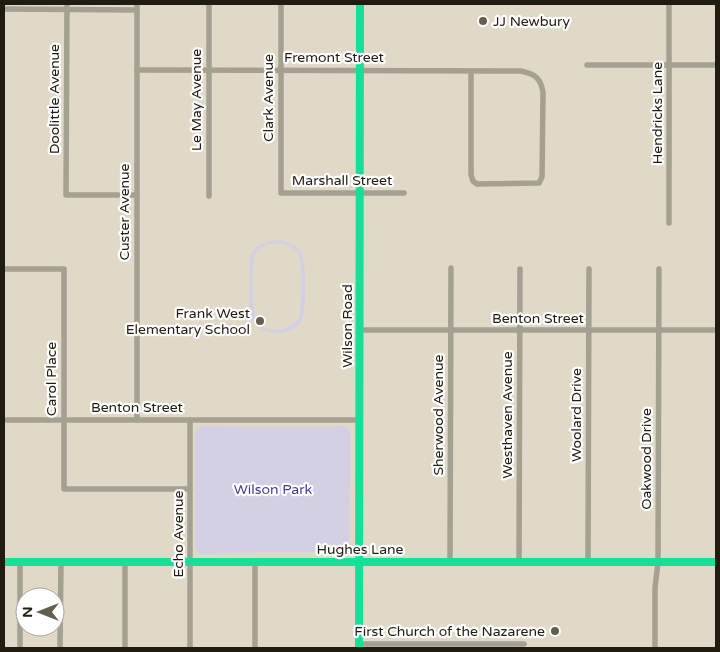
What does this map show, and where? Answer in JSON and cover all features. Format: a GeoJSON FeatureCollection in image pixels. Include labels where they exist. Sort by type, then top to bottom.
{"type":"FeatureCollection","features":[{"type":"Feature","properties":{"kind":"street","name":"Le May Avenue"},"geometry":{"type":"LineString","coordinates":[[209,4],[209,196]]}},
{"type":"Feature","properties":{"kind":"street","name":"Clark Avenue"},"geometry":{"type":"LineString","coordinates":[[281,4],[281,193]]}},
{"type":"Feature","properties":{"kind":"street","name":"Wilson Road"},"geometry":{"type":"LineString","coordinates":[[359,646],[360,4]]}},
{"type":"Feature","properties":{"kind":"street","name":"Hendricks Lane"},"geometry":{"type":"LineString","coordinates":[[669,4],[669,223]]}},
{"type":"Feature","properties":{"kind":"street"},"geometry":{"type":"LineString","coordinates":[[4,10],[67,7],[137,7]]}},
{"type":"Feature","properties":{"kind":"street","name":"Doolittle Avenue"},"geometry":{"type":"LineString","coordinates":[[67,7],[66,195],[137,195]]}},
{"type":"Feature","properties":{"kind":"street","name":"Custer Avenue"},"geometry":{"type":"LineString","coordinates":[[136,420],[137,7]]}},
{"type":"Feature","properties":{"kind":"street"},"geometry":{"type":"LineString","coordinates":[[587,65],[716,65]]}},
{"type":"Feature","properties":{"kind":"street","name":"Fremont Street"},"geometry":{"type":"LineString","coordinates":[[137,70],[521,71],[532,73],[539,78],[543,93],[542,180],[536,184],[477,184],[473,181],[471,175],[471,71]]}},
{"type":"Feature","properties":{"kind":"street","name":"Marshall Street"},"geometry":{"type":"LineString","coordinates":[[281,193],[404,193]]}},
{"type":"Feature","properties":{"kind":"street","name":"Sherwood Avenue"},"geometry":{"type":"LineString","coordinates":[[450,562],[451,268]]}},
{"type":"Feature","properties":{"kind":"street","name":"Carol Place"},"geometry":{"type":"LineString","coordinates":[[4,269],[64,269],[64,489],[190,489]]}},
{"type":"Feature","properties":{"kind":"street","name":"Westhaven Avenue"},"geometry":{"type":"LineString","coordinates":[[519,562],[520,269]]}},
{"type":"Feature","properties":{"kind":"street","name":"Woolard Drive"},"geometry":{"type":"LineString","coordinates":[[588,562],[589,269]]}},
{"type":"Feature","properties":{"kind":"street","name":"Oakwood Drive"},"geometry":{"type":"LineString","coordinates":[[655,648],[655,588],[658,562],[659,269]]}},
{"type":"Feature","properties":{"kind":"street","name":"Benton Street"},"geometry":{"type":"LineString","coordinates":[[360,330],[716,330]]}},
{"type":"Feature","properties":{"kind":"street","name":"Benton Street"},"geometry":{"type":"LineString","coordinates":[[4,420],[359,420]]}},
{"type":"Feature","properties":{"kind":"street","name":"Echo Avenue"},"geometry":{"type":"LineString","coordinates":[[190,420],[190,648]]}},
{"type":"Feature","properties":{"kind":"street","name":"Hughes Lane"},"geometry":{"type":"LineString","coordinates":[[4,562],[716,562]]}},
{"type":"Feature","properties":{"kind":"street"},"geometry":{"type":"LineString","coordinates":[[20,562],[20,648]]}},
{"type":"Feature","properties":{"kind":"street"},"geometry":{"type":"LineString","coordinates":[[60,562],[60,648]]}},
{"type":"Feature","properties":{"kind":"street"},"geometry":{"type":"LineString","coordinates":[[125,562],[125,648]]}},
{"type":"Feature","properties":{"kind":"street"},"geometry":{"type":"LineString","coordinates":[[255,648],[256,562]]}},
{"type":"Feature","properties":{"kind":"street"},"geometry":{"type":"LineString","coordinates":[[359,646],[490,646],[524,644]]}},
{"type":"Feature","properties":{"kind":"green space"},"geometry":{"type":"Polygon","coordinates":[[[276,240],[292,244],[300,250],[305,274],[305,297],[301,322],[295,328],[280,333],[264,330],[257,326],[249,313],[250,255],[258,246],[276,240]],[[277,243],[260,249],[256,253],[253,265],[256,319],[265,328],[271,330],[284,329],[290,326],[299,318],[300,313],[301,277],[299,256],[293,248],[277,243]]]}},
{"type":"Feature","properties":{"kind":"green space","name":"Wilson Park"},"geometry":{"type":"Polygon","coordinates":[[[201,426],[343,426],[348,428],[350,432],[350,489],[348,489],[350,492],[349,550],[345,552],[254,551],[254,553],[203,554],[197,552],[195,547],[195,431],[201,426]]]}},
{"type":"Feature","properties":{"kind":"traffic: fast"},"geometry":{"type":"LineString","coordinates":[[359,648],[360,4]]}},
{"type":"Feature","properties":{"kind":"traffic: fast"},"geometry":{"type":"LineString","coordinates":[[4,562],[716,562]]}},
{"type":"Feature","properties":{"kind":"place","name":"JJ Newbury"},"geometry":{"type":"Point","coordinates":[483,21]}},
{"type":"Feature","properties":{"kind":"place","name":"Frank West Elementary School"},"geometry":{"type":"Point","coordinates":[260,321]}},
{"type":"Feature","properties":{"kind":"place","name":"First Church of the Nazarene"},"geometry":{"type":"Point","coordinates":[555,631]}}]}
